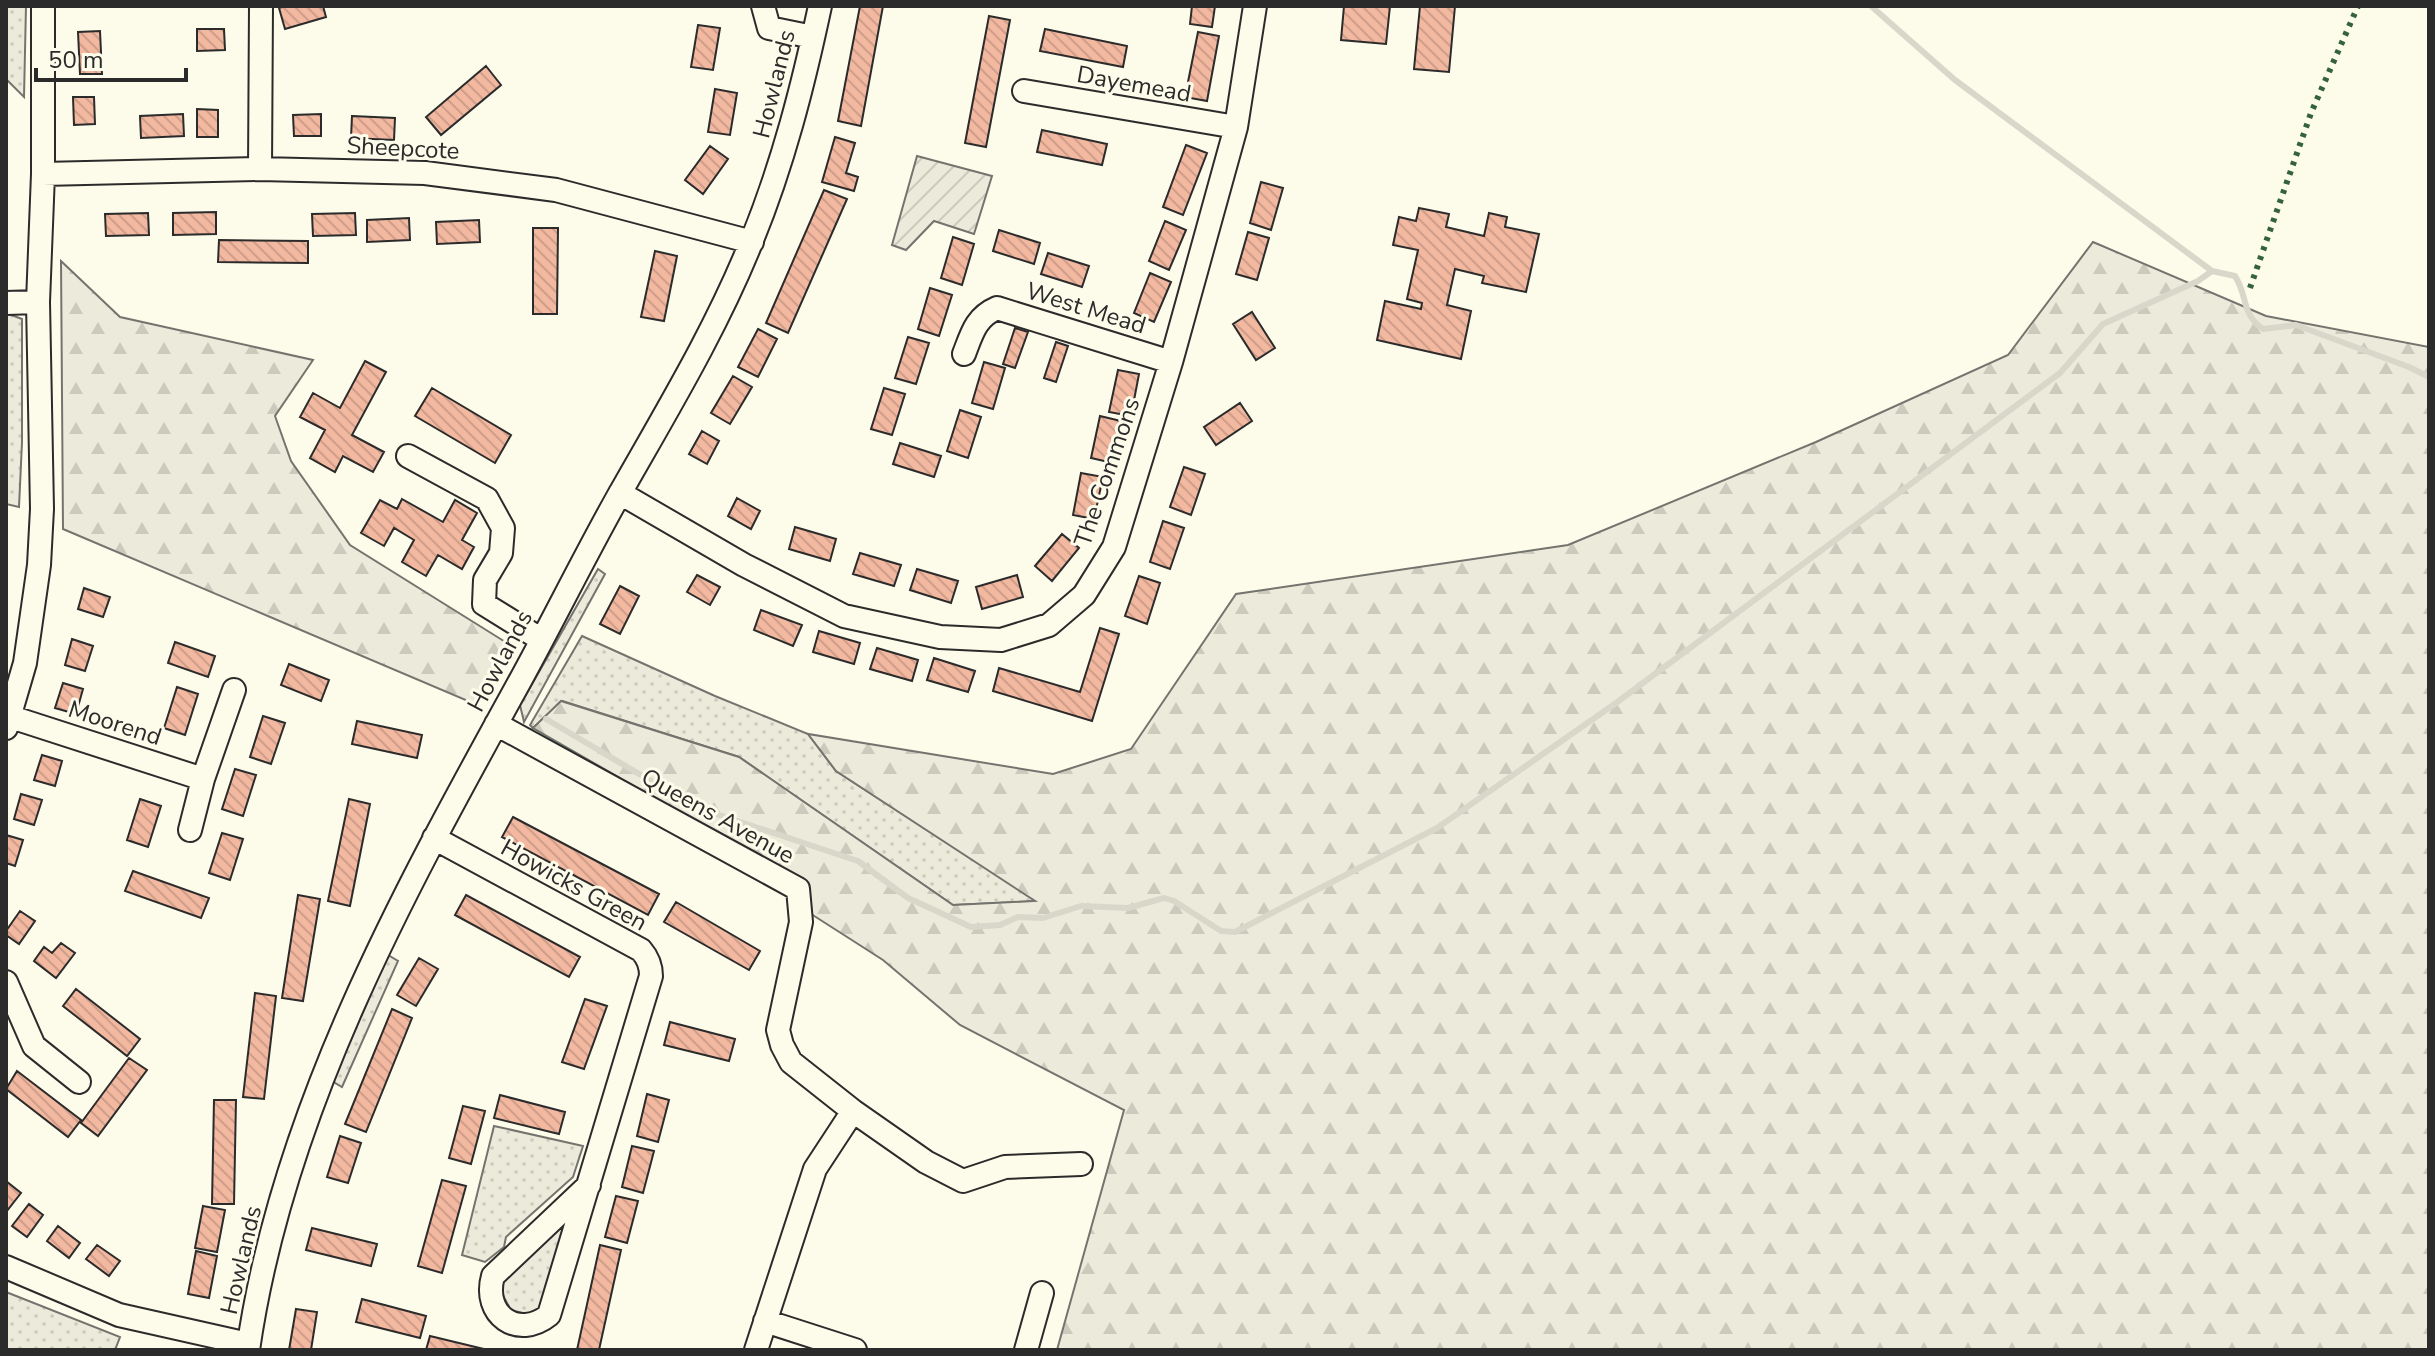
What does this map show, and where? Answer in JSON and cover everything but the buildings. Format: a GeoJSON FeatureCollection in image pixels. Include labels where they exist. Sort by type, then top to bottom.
{"type":"FeatureCollection","features":[{"type":"Feature","properties":{"kind":"street"},"geometry":{"type":"LineString","coordinates":[[8,722],[25,663],[39,565],[42,509],[38,302],[43,174],[43,6]]}},
{"type":"Feature","properties":{"kind":"street"},"geometry":{"type":"LineString","coordinates":[[260,169],[261,6]]}},
{"type":"Feature","properties":{"kind":"street"},"geometry":{"type":"LineString","coordinates":[[763,6],[769,28],[813,37]]}},
{"type":"Feature","properties":{"kind":"street","name":"Howlands"},"geometry":{"type":"LineString","coordinates":[[248,1347],[262,1275],[298,1141],[357,997],[434,838],[696,357],[752,242],[787,143],[820,6]]}},
{"type":"Feature","properties":{"kind":"street","name":"The Commons"},"geometry":{"type":"LineString","coordinates":[[620,493],[744,565],[844,616],[940,637],[1001,640],[1049,625],[1084,595],[1114,547],[1171,362],[1236,127],[1255,6]]}},
{"type":"Feature","properties":{"kind":"street","name":"Dayemead"},"geometry":{"type":"LineString","coordinates":[[1024,91],[1236,127]]}},
{"type":"Feature","properties":{"kind":"street","name":"Sheepcote"},"geometry":{"type":"LineString","coordinates":[[43,174],[260,169],[425,173],[556,190],[752,242]]}},
{"type":"Feature","properties":{"kind":"street"},"geometry":{"type":"LineString","coordinates":[[6,303],[38,302]]}},
{"type":"Feature","properties":{"kind":"street","name":"West Mead"},"geometry":{"type":"LineString","coordinates":[[964,354],[977,321],[997,308],[1171,362]]}},
{"type":"Feature","properties":{"kind":"street"},"geometry":{"type":"LineString","coordinates":[[408,456],[487,499],[503,528],[501,553],[485,580],[484,604],[542,640]]}},
{"type":"Feature","properties":{"kind":"street"},"geometry":{"type":"LineString","coordinates":[[190,830],[203,779],[234,690]]}},
{"type":"Feature","properties":{"kind":"street","name":"Moorend"},"geometry":{"type":"LineString","coordinates":[[8,722],[203,779]]}},
{"type":"Feature","properties":{"kind":"street","name":"Queens Avenue"},"geometry":{"type":"LineString","coordinates":[[496,724],[798,889],[801,922],[778,1030],[791,1062],[853,1111]]}},
{"type":"Feature","properties":{"kind":"street","name":"Howicks Green"},"geometry":{"type":"LineString","coordinates":[[434,838],[641,950],[648,958],[651,976],[589,1185],[549,1315],[538,1323],[527,1325],[513,1323],[499,1315],[491,1306],[489,1291],[493,1276],[589,1185]]}},
{"type":"Feature","properties":{"kind":"street"},"geometry":{"type":"LineString","coordinates":[[6,982],[34,1046],[79,1082]]}},
{"type":"Feature","properties":{"kind":"street"},"geometry":{"type":"LineString","coordinates":[[756,1350],[815,1169],[853,1111],[926,1162],[963,1181],[1005,1167],[1081,1164]]}},
{"type":"Feature","properties":{"kind":"street"},"geometry":{"type":"LineString","coordinates":[[6,1267],[119,1315],[248,1347]]}},
{"type":"Feature","properties":{"kind":"street"},"geometry":{"type":"LineString","coordinates":[[1026,1350],[1042,1293]]}},
{"type":"Feature","properties":{"kind":"street"},"geometry":{"type":"LineString","coordinates":[[765,1321],[855,1350]]}},
{"type":"Feature","properties":{"kind":"green space"},"geometry":{"type":"Polygon","coordinates":[[[6,6],[26,6],[24,97],[6,79],[6,6]]]}},
{"type":"Feature","properties":{"kind":"green space"},"geometry":{"type":"Polygon","coordinates":[[[917,156],[992,176],[974,234],[934,221],[906,250],[892,245],[917,156]]]}},
{"type":"Feature","properties":{"kind":"green space"},"geometry":{"type":"Polygon","coordinates":[[[2093,242],[2266,316],[2429,347],[2429,1350],[1057,1350],[1124,1110],[960,1025],[883,960],[808,912],[804,884],[533,728],[561,701],[739,757],[953,905],[1035,901],[836,771],[808,734],[1053,774],[1131,749],[1236,594],[1568,545],[1816,442],[2008,355],[2093,242]]]}},
{"type":"Feature","properties":{"kind":"green space"},"geometry":{"type":"Polygon","coordinates":[[[61,261],[120,317],[313,360],[275,416],[291,461],[350,545],[507,643],[475,704],[63,529],[61,261]]]}},
{"type":"Feature","properties":{"kind":"green space"},"geometry":{"type":"Polygon","coordinates":[[[6,313],[22,319],[19,507],[6,504],[6,313]]]}},
{"type":"Feature","properties":{"kind":"green space"},"geometry":{"type":"Polygon","coordinates":[[[598,569],[605,574],[524,722],[520,705],[598,569]]]}},
{"type":"Feature","properties":{"kind":"green space"},"geometry":{"type":"Polygon","coordinates":[[[582,636],[808,734],[836,771],[1037,901],[953,905],[739,757],[562,701],[533,728],[530,725],[582,636]]]}},
{"type":"Feature","properties":{"kind":"green space"},"geometry":{"type":"Polygon","coordinates":[[[388,955],[398,961],[342,1087],[332,1081],[388,955]]]}},
{"type":"Feature","properties":{"kind":"green space"},"geometry":{"type":"Polygon","coordinates":[[[494,1126],[583,1146],[573,1177],[506,1237],[504,1247],[485,1262],[462,1255],[494,1126]]]}},
{"type":"Feature","properties":{"kind":"green space"},"geometry":{"type":"Polygon","coordinates":[[[569,1218],[542,1308],[530,1315],[511,1310],[501,1292],[502,1282],[569,1218]]]}},
{"type":"Feature","properties":{"kind":"green space"},"geometry":{"type":"Polygon","coordinates":[[[6,1292],[120,1337],[115,1350],[6,1350],[6,1292]]]}},
{"type":"Feature","properties":{"kind":"waterway"},"geometry":{"type":"LineString","coordinates":[[1871,6],[1955,80],[2212,271],[2235,276],[2251,317],[2263,329],[2296,325],[2429,377]]}},
{"type":"Feature","properties":{"kind":"waterway"},"geometry":{"type":"LineString","coordinates":[[546,719],[695,807],[858,861],[908,898],[971,927],[1000,925],[1018,917],[1043,918],[1081,906],[1128,908],[1164,898],[1174,901],[1221,931],[1235,932],[1437,828],[1616,703],[2060,373],[2103,324],[2198,281],[2212,271]]}},
{"type":"Feature","properties":{"kind":"hedge"},"geometry":{"type":"LineString","coordinates":[[2250,288],[2311,113],[2358,6]]}}]}
